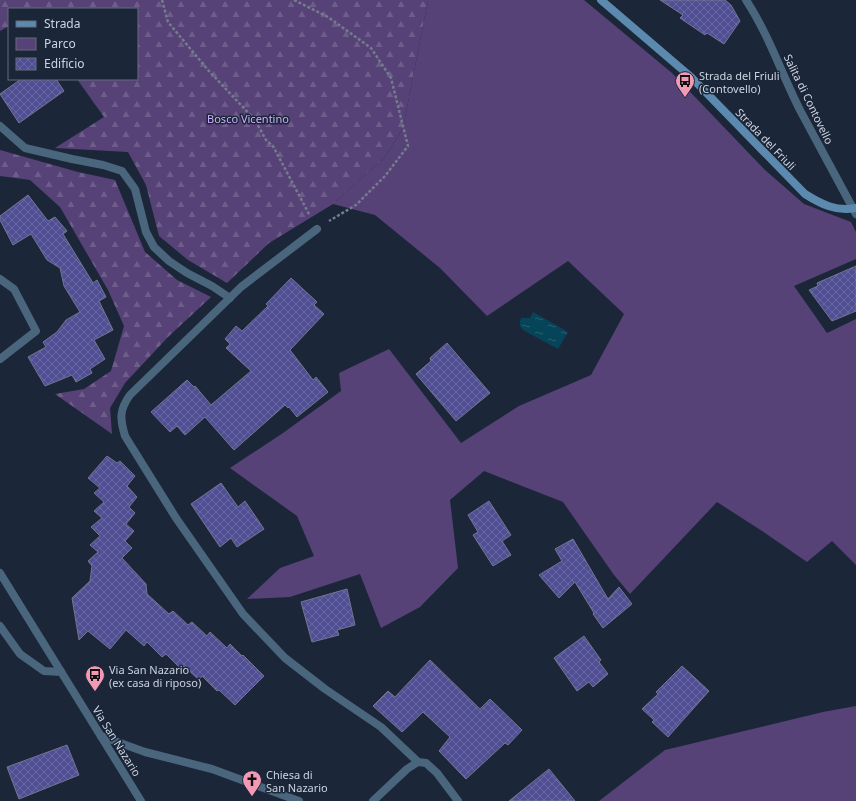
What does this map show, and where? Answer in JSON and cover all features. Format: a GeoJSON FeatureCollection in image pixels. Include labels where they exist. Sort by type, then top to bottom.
{"type":"FeatureCollection","features":[{"type":"Feature","properties":{"kind":"main road","name":"Strada del Friuli"},"geometry":{"type":"LineString","coordinates":[[601,0],[691,77],[805,194],[820,204],[838,209],[855,210]]}},
{"type":"Feature","properties":{"kind":"street","name":"Salita di Contovello"},"geometry":{"type":"LineString","coordinates":[[746,0],[756,15],[801,112],[855,210]]}},
{"type":"Feature","properties":{"kind":"street"},"geometry":{"type":"LineString","coordinates":[[0,126],[25,148],[103,165],[122,171],[135,189],[146,232],[154,247],[169,261],[230,298]]}},
{"type":"Feature","properties":{"kind":"street"},"geometry":{"type":"LineString","coordinates":[[317,229],[241,287],[130,395],[123,404],[120,416],[125,436],[176,518],[243,614],[285,658],[325,689],[381,727],[418,762],[426,763],[458,801]]}},
{"type":"Feature","properties":{"kind":"street"},"geometry":{"type":"LineString","coordinates":[[0,279],[14,289],[36,331],[0,359]]}},
{"type":"Feature","properties":{"kind":"street","name":"Via San Nazario"},"geometry":{"type":"LineString","coordinates":[[0,573],[141,801]]}},
{"type":"Feature","properties":{"kind":"street"},"geometry":{"type":"LineString","coordinates":[[0,626],[20,654],[44,670],[61,672]]}},
{"type":"Feature","properties":{"kind":"street"},"geometry":{"type":"LineString","coordinates":[[101,736],[145,752],[212,769],[299,801]]}},
{"type":"Feature","properties":{"kind":"street"},"geometry":{"type":"LineString","coordinates":[[373,801],[407,769],[418,762]]}},
{"type":"Feature","properties":{"kind":"path"},"geometry":{"type":"LineString","coordinates":[[162,0],[168,22],[208,70],[255,120],[266,140],[273,146],[317,229],[356,205],[385,176],[408,146],[391,78],[371,48],[328,18],[294,0]]}},
{"type":"Feature","properties":{"kind":"green space","name":"Bosco Vicentino"},"geometry":{"type":"Polygon","coordinates":[[[0,0],[428,0],[403,128],[385,157],[333,204],[269,243],[227,283],[188,260],[159,236],[146,185],[128,152],[55,148],[104,117],[78,80],[138,80],[138,8],[8,8],[8,27],[0,31],[0,0]]]}},
{"type":"Feature","properties":{"kind":"green space"},"geometry":{"type":"Polygon","coordinates":[[[428,0],[584,0],[672,73],[765,170],[804,204],[851,222],[856,232],[856,259],[794,286],[827,333],[856,319],[856,565],[832,541],[807,562],[717,502],[630,594],[614,575],[563,502],[484,471],[450,500],[458,568],[420,607],[381,628],[360,574],[290,597],[247,599],[280,568],[314,556],[297,516],[230,468],[283,433],[341,391],[339,373],[389,349],[461,443],[519,406],[591,375],[624,314],[568,261],[487,316],[440,268],[375,215],[333,204],[385,157],[403,128],[428,0]]]}},
{"type":"Feature","properties":{"kind":"green space"},"geometry":{"type":"Polygon","coordinates":[[[0,150],[78,172],[115,180],[145,252],[177,280],[211,297],[168,337],[125,383],[110,408],[112,434],[55,394],[84,389],[111,371],[124,326],[108,290],[60,207],[30,180],[0,176],[0,150]]]}},
{"type":"Feature","properties":{"kind":"green space"},"geometry":{"type":"Polygon","coordinates":[[[856,706],[856,801],[599,801],[665,750],[823,712],[856,706]]]}},
{"type":"Feature","properties":{"kind":"water"},"geometry":{"type":"Polygon","coordinates":[[[533,312],[568,332],[558,349],[523,330],[520,326],[520,320],[522,318],[530,318],[533,312]]]}},
{"type":"Feature","properties":{"kind":"building"},"geometry":{"type":"Polygon","coordinates":[[[660,0],[725,0],[731,5],[740,21],[724,44],[707,33],[705,35],[680,18],[683,15],[660,0]]]}},
{"type":"Feature","properties":{"kind":"building"},"geometry":{"type":"Polygon","coordinates":[[[20,80],[57,80],[64,91],[19,123],[0,94],[20,80]]]}},
{"type":"Feature","properties":{"kind":"building"},"geometry":{"type":"Polygon","coordinates":[[[28,195],[48,221],[55,217],[67,231],[63,234],[93,283],[97,280],[106,297],[99,301],[113,330],[94,340],[105,359],[90,369],[92,373],[76,382],[72,375],[45,386],[28,357],[46,347],[43,342],[57,332],[66,320],[80,312],[64,286],[60,268],[47,260],[31,234],[13,245],[0,220],[0,216],[28,195]]]}},
{"type":"Feature","properties":{"kind":"building"},"geometry":{"type":"Polygon","coordinates":[[[856,266],[856,311],[832,321],[809,290],[818,286],[817,283],[856,266]]]}},
{"type":"Feature","properties":{"kind":"building"},"geometry":{"type":"Polygon","coordinates":[[[291,278],[317,302],[314,305],[324,314],[290,350],[313,380],[316,377],[328,392],[297,417],[289,407],[288,408],[285,405],[234,450],[205,417],[185,435],[177,426],[170,432],[151,412],[187,380],[194,387],[195,386],[211,405],[251,371],[226,348],[230,344],[225,339],[236,326],[242,331],[268,306],[266,304],[291,278]]]}},
{"type":"Feature","properties":{"kind":"building"},"geometry":{"type":"Polygon","coordinates":[[[447,343],[490,393],[456,421],[416,374],[431,361],[430,358],[447,343]]]}},
{"type":"Feature","properties":{"kind":"building"},"geometry":{"type":"Polygon","coordinates":[[[107,456],[117,463],[120,461],[135,476],[127,486],[137,497],[129,507],[135,513],[126,524],[134,531],[125,541],[132,548],[122,558],[146,584],[147,594],[169,614],[173,611],[188,625],[192,622],[207,636],[210,632],[227,648],[230,644],[264,676],[235,705],[219,690],[217,691],[202,676],[199,680],[184,666],[181,669],[166,654],[162,657],[147,642],[144,646],[126,630],[110,649],[88,631],[79,640],[72,598],[90,581],[92,566],[88,561],[98,552],[90,545],[100,536],[91,527],[102,518],[94,511],[104,502],[94,493],[100,488],[88,478],[107,456]]]}},
{"type":"Feature","properties":{"kind":"building"},"geometry":{"type":"Polygon","coordinates":[[[221,483],[238,507],[245,501],[264,529],[237,547],[231,538],[220,547],[191,504],[221,483]]]}},
{"type":"Feature","properties":{"kind":"building"},"geometry":{"type":"Polygon","coordinates":[[[489,501],[511,535],[502,541],[511,555],[493,566],[473,535],[478,532],[468,515],[489,501]]]}},
{"type":"Feature","properties":{"kind":"building"},"geometry":{"type":"Polygon","coordinates":[[[573,539],[608,599],[619,587],[632,604],[603,628],[593,614],[594,613],[575,582],[559,598],[539,575],[562,561],[555,549],[573,539]]]}},
{"type":"Feature","properties":{"kind":"building"},"geometry":{"type":"Polygon","coordinates":[[[347,589],[355,625],[337,630],[339,635],[312,642],[301,602],[347,589]]]}},
{"type":"Feature","properties":{"kind":"building"},"geometry":{"type":"Polygon","coordinates":[[[584,636],[601,660],[599,662],[608,674],[593,687],[589,682],[577,691],[554,658],[584,636]]]}},
{"type":"Feature","properties":{"kind":"building"},"geometry":{"type":"Polygon","coordinates":[[[430,660],[480,709],[490,699],[522,730],[508,745],[505,743],[466,779],[439,751],[450,737],[423,712],[402,732],[373,706],[388,691],[395,697],[430,660]]]}},
{"type":"Feature","properties":{"kind":"building"},"geometry":{"type":"Polygon","coordinates":[[[682,666],[709,691],[668,737],[652,722],[654,720],[642,709],[658,694],[656,692],[682,666]]]}},
{"type":"Feature","properties":{"kind":"building"},"geometry":{"type":"Polygon","coordinates":[[[67,745],[79,775],[19,799],[7,767],[67,745]]]}},
{"type":"Feature","properties":{"kind":"building"},"geometry":{"type":"Polygon","coordinates":[[[549,769],[575,801],[509,801],[549,769]]]}},
{"type":"Feature","properties":{"kind":"place","name":"Strada del Friuli (Contovello)"},"geometry":{"type":"Point","coordinates":[685,98]}},
{"type":"Feature","properties":{"kind":"place","name":"Via San Nazario (ex casa di riposo)"},"geometry":{"type":"Point","coordinates":[95,692]}},
{"type":"Feature","properties":{"kind":"place","name":"Chiesa di San Nazario"},"geometry":{"type":"Point","coordinates":[252,797]}}]}
